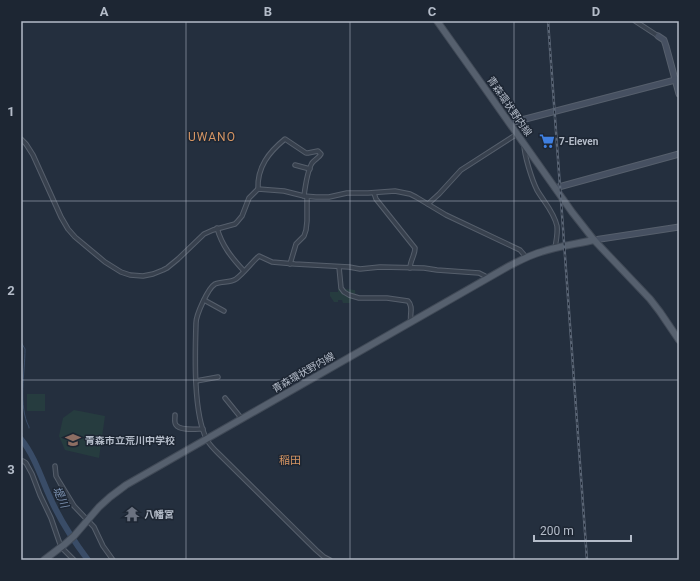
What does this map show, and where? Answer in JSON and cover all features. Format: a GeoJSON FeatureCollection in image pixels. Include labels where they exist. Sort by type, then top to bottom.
{"type":"FeatureCollection","features":[{"type":"Feature","properties":{"kind":"main road","name":"青森環状野内線"},"geometry":{"type":"LineString","coordinates":[[437,21],[555,188],[594,240],[650,299],[679,340]]}},
{"type":"Feature","properties":{"kind":"main road","name":"青森環状野内線"},"geometry":{"type":"LineString","coordinates":[[44,560],[63,545],[104,502],[119,490],[526,257],[556,248],[594,240]]}},
{"type":"Feature","properties":{"kind":"street"},"geometry":{"type":"LineString","coordinates":[[635,21],[662,38],[677,79],[679,94]]}},
{"type":"Feature","properties":{"kind":"street"},"geometry":{"type":"LineString","coordinates":[[510,123],[677,79]]}},
{"type":"Feature","properties":{"kind":"street"},"geometry":{"type":"LineString","coordinates":[[428,204],[461,170],[517,134]]}},
{"type":"Feature","properties":{"kind":"street"},"geometry":{"type":"LineString","coordinates":[[21,139],[33,155],[61,218],[68,229],[105,262],[121,272],[130,275],[143,276],[153,274],[167,268],[178,260],[195,244],[200,237],[208,232],[217,228],[233,225],[237,222],[242,216],[249,198],[258,189],[259,175],[265,160],[285,139],[308,154],[316,151],[320,152],[321,156],[313,162],[308,177],[306,197],[306,230],[304,236],[296,244],[290,264]]}},
{"type":"Feature","properties":{"kind":"street"},"geometry":{"type":"LineString","coordinates":[[524,143],[534,184],[557,224],[556,248]]}},
{"type":"Feature","properties":{"kind":"street"},"geometry":{"type":"LineString","coordinates":[[555,188],[679,154]]}},
{"type":"Feature","properties":{"kind":"street"},"geometry":{"type":"LineString","coordinates":[[295,165],[310,169]]}},
{"type":"Feature","properties":{"kind":"street"},"geometry":{"type":"LineString","coordinates":[[258,189],[284,191],[306,197],[329,197],[347,193],[374,193],[387,191],[399,192],[416,197],[446,215],[520,250],[526,257]]}},
{"type":"Feature","properties":{"kind":"street"},"geometry":{"type":"LineString","coordinates":[[374,193],[376,199],[415,248],[410,268]]}},
{"type":"Feature","properties":{"kind":"street"},"geometry":{"type":"LineString","coordinates":[[594,240],[679,227]]}},
{"type":"Feature","properties":{"kind":"street"},"geometry":{"type":"LineString","coordinates":[[217,228],[226,250],[244,271]]}},
{"type":"Feature","properties":{"kind":"street"},"geometry":{"type":"LineString","coordinates":[[330,560],[316,550],[210,445],[207,439],[198,408],[196,381],[196,320],[210,288],[220,282],[234,280],[259,256],[272,262],[290,264],[360,269],[424,268],[479,273],[487,278]]}},
{"type":"Feature","properties":{"kind":"street"},"geometry":{"type":"LineString","coordinates":[[339,267],[341,288],[344,292],[356,297],[387,298],[408,301],[410,302],[411,307],[411,322]]}},
{"type":"Feature","properties":{"kind":"street"},"geometry":{"type":"LineString","coordinates":[[204,300],[224,311]]}},
{"type":"Feature","properties":{"kind":"street"},"geometry":{"type":"LineString","coordinates":[[196,381],[218,377]]}},
{"type":"Feature","properties":{"kind":"street"},"geometry":{"type":"LineString","coordinates":[[226,398],[242,419]]}},
{"type":"Feature","properties":{"kind":"street"},"geometry":{"type":"LineString","coordinates":[[174,415],[175,424],[178,428],[203,429]]}},
{"type":"Feature","properties":{"kind":"street"},"geometry":{"type":"LineString","coordinates":[[21,461],[26,463],[32,474],[63,545],[74,560]]}},
{"type":"Feature","properties":{"kind":"street"},"geometry":{"type":"LineString","coordinates":[[55,466],[56,476],[74,506],[86,522],[94,527],[103,546],[113,560]]}},
{"type":"Feature","properties":{"kind":"green space"},"geometry":{"type":"Polygon","coordinates":[[[338,288],[355,290],[356,299],[351,299],[350,303],[343,303],[342,300],[334,302],[330,296],[330,292],[338,292],[338,288]]]}},
{"type":"Feature","properties":{"kind":"green space"},"geometry":{"type":"Polygon","coordinates":[[[27,394],[45,394],[45,411],[27,411],[27,394]]]}},
{"type":"Feature","properties":{"kind":"green space"},"geometry":{"type":"Polygon","coordinates":[[[74,410],[105,416],[99,458],[65,450],[59,436],[63,418],[74,410]]]}},
{"type":"Feature","properties":{"kind":"waterway"},"geometry":{"type":"LineString","coordinates":[[21,342],[25,349],[23,399],[29,428]]}},
{"type":"Feature","properties":{"kind":"waterway","name":"堤川"},"geometry":{"type":"LineString","coordinates":[[21,439],[36,464],[51,499],[70,535],[88,560]]}},
{"type":"Feature","properties":{"kind":"railway"},"geometry":{"type":"LineString","coordinates":[[548,21],[587,560]]}},
{"type":"Feature","properties":{"kind":"place","name":"7-Eleven"},"geometry":{"type":"Point","coordinates":[547,141]}},
{"type":"Feature","properties":{"kind":"place","name":"青森市立荒川中学校"},"geometry":{"type":"Point","coordinates":[73,440]}},
{"type":"Feature","properties":{"kind":"place","name":"八幡宮"},"geometry":{"type":"Point","coordinates":[132,514]}},
{"type":"Feature","properties":{"kind":"district","name":"UWANO"},"geometry":{"type":"Point","coordinates":[212,137]}},
{"type":"Feature","properties":{"kind":"district","name":"稲田"},"geometry":{"type":"Point","coordinates":[290,460]}}]}
